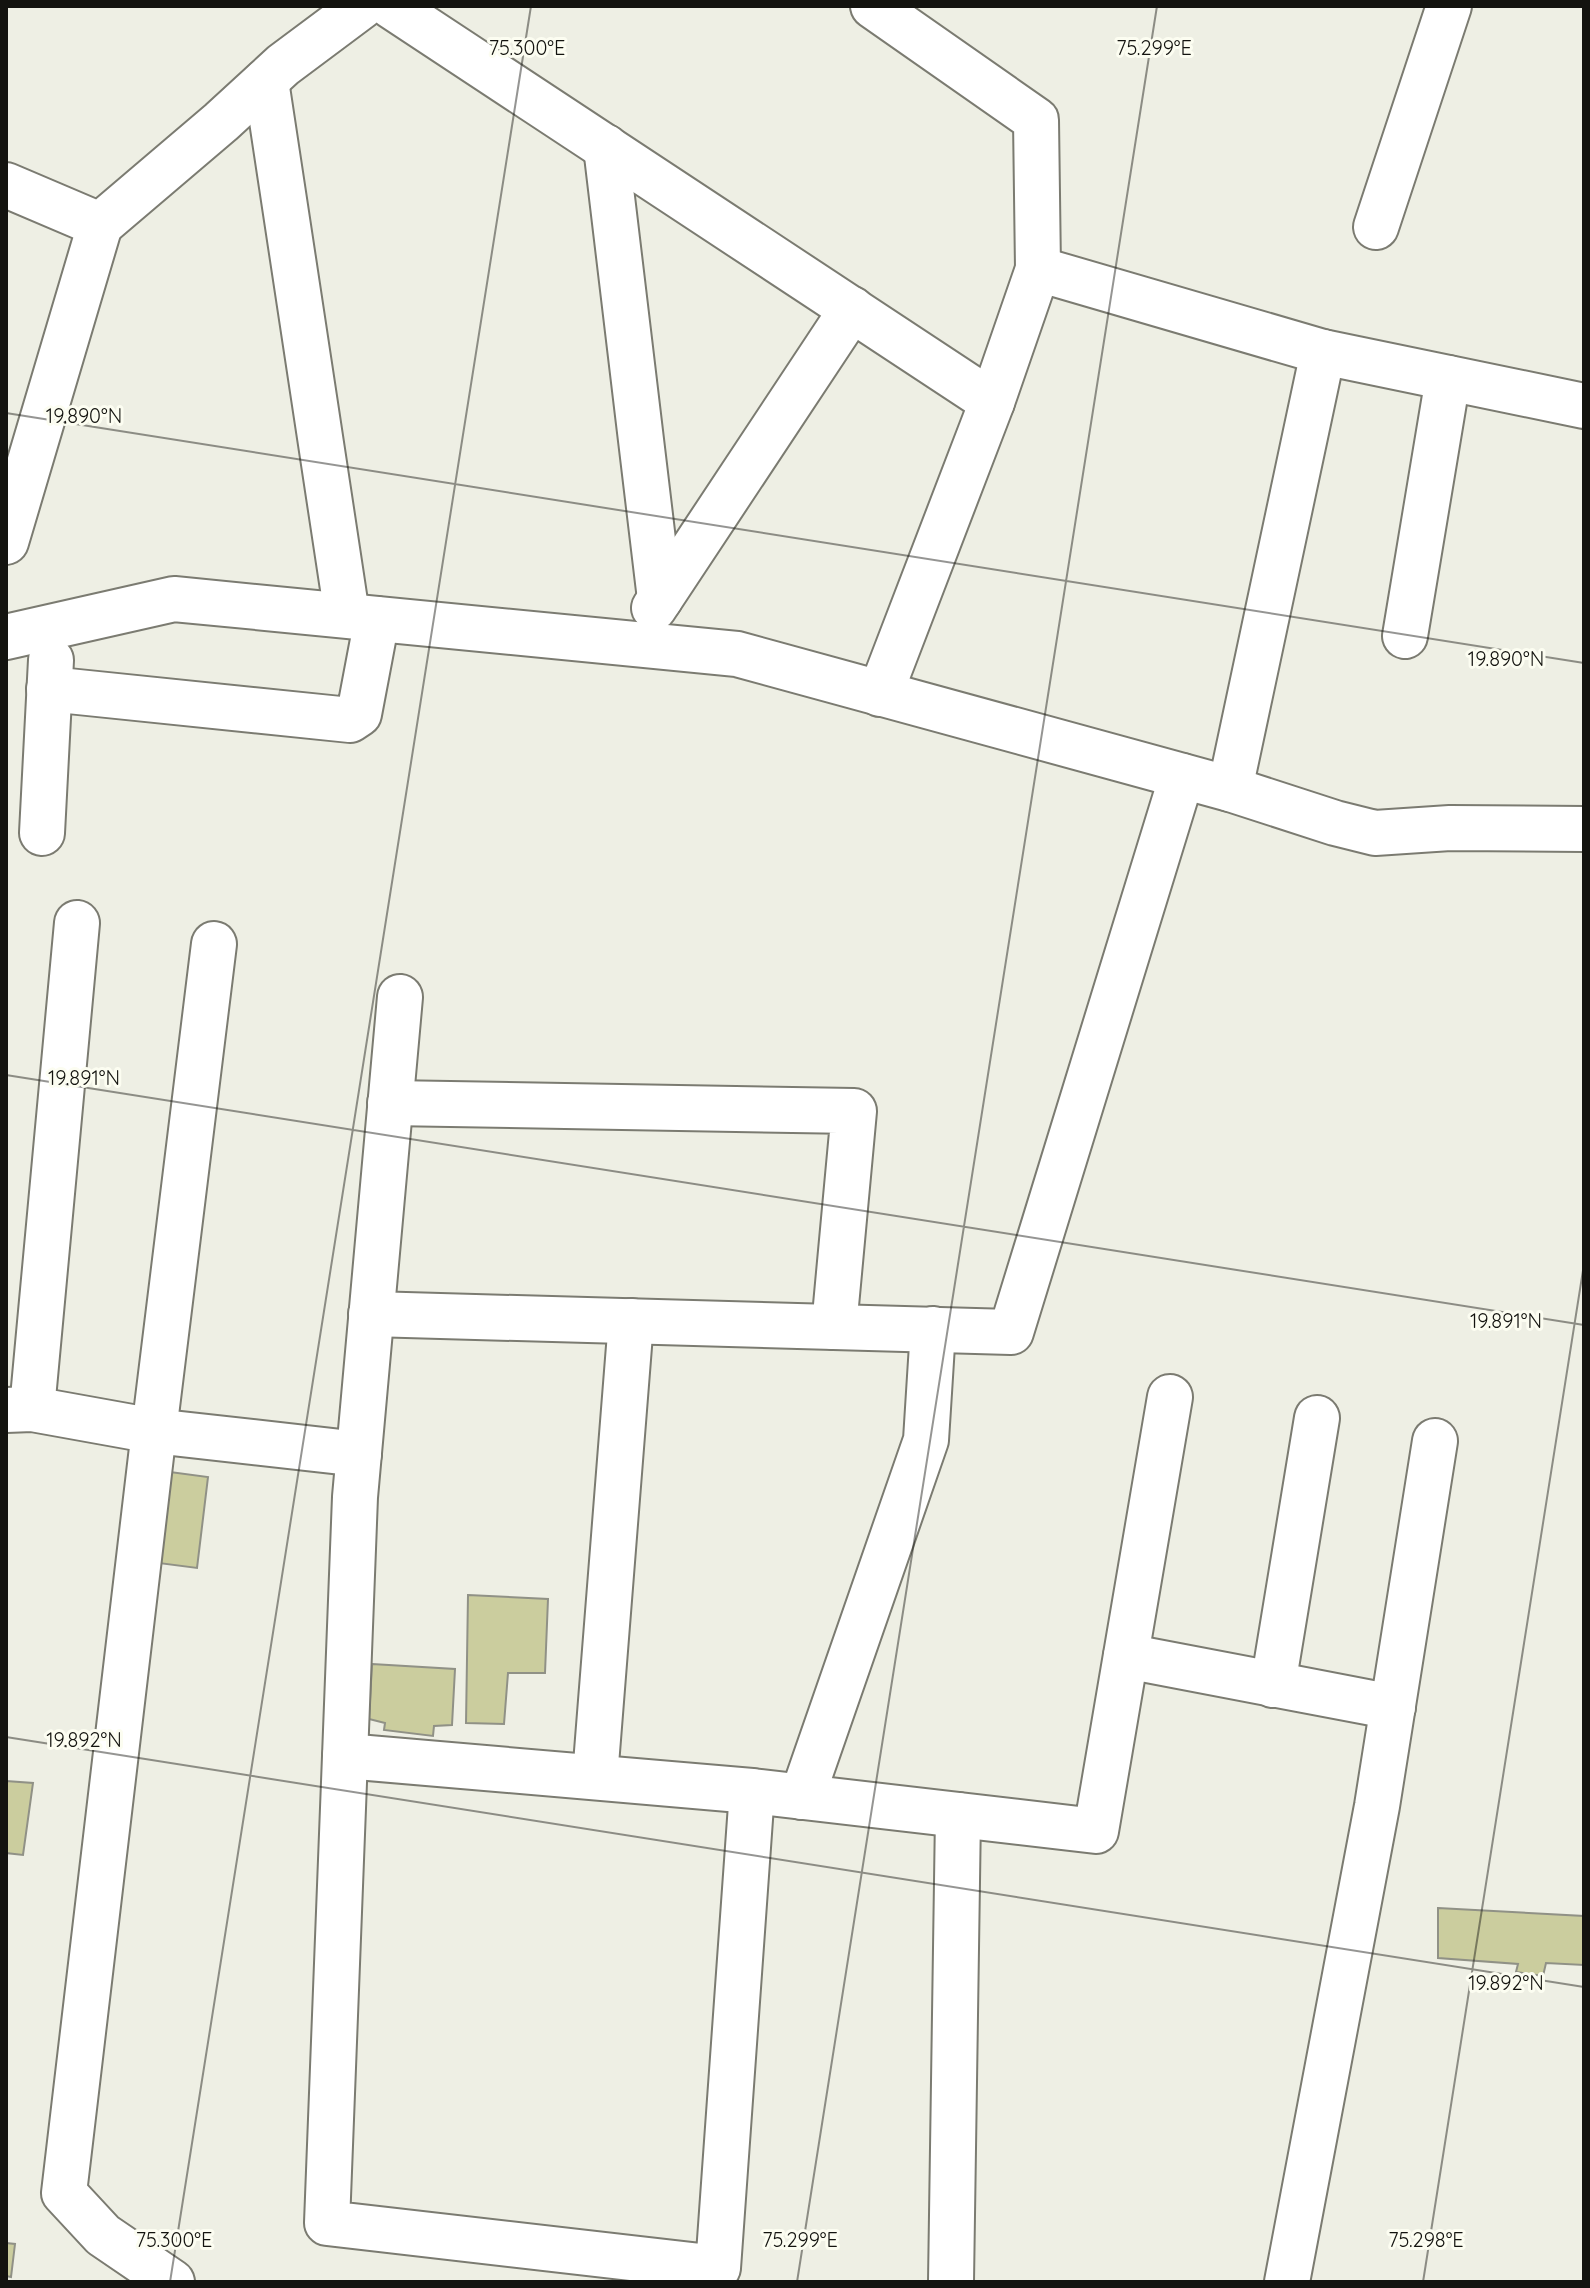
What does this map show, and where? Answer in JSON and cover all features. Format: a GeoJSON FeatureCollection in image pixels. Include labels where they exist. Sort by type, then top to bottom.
{"type":"FeatureCollection","features":[{"type":"Feature","properties":{"kind":"street"},"geometry":{"type":"LineString","coordinates":[[6,542],[100,225],[283,65],[362,6]]}},
{"type":"Feature","properties":{"kind":"street"},"geometry":{"type":"LineString","coordinates":[[391,6],[992,402]]}},
{"type":"Feature","properties":{"kind":"street"},"geometry":{"type":"LineString","coordinates":[[873,6],[1036,120],[1038,269],[992,402],[880,694]]}},
{"type":"Feature","properties":{"kind":"street"},"geometry":{"type":"LineString","coordinates":[[1376,227],[1449,6]]}},
{"type":"Feature","properties":{"kind":"street"},"geometry":{"type":"LineString","coordinates":[[49,689],[350,720],[361,709],[362,617],[266,81]]}},
{"type":"Feature","properties":{"kind":"street"},"geometry":{"type":"LineString","coordinates":[[606,147],[660,599]]}},
{"type":"Feature","properties":{"kind":"street"},"geometry":{"type":"LineString","coordinates":[[6,185],[100,225]]}},
{"type":"Feature","properties":{"kind":"street"},"geometry":{"type":"LineString","coordinates":[[1038,269],[1323,352],[1584,406]]}},
{"type":"Feature","properties":{"kind":"street"},"geometry":{"type":"LineString","coordinates":[[630,643],[852,309]]}},
{"type":"Feature","properties":{"kind":"street"},"geometry":{"type":"LineString","coordinates":[[1230,789],[1323,352]]}},
{"type":"Feature","properties":{"kind":"street"},"geometry":{"type":"LineString","coordinates":[[1405,636],[1448,378]]}},
{"type":"Feature","properties":{"kind":"street"},"geometry":{"type":"LineString","coordinates":[[6,637],[174,599],[737,654],[1230,789],[1375,833],[1450,828],[1584,829]]}},
{"type":"Feature","properties":{"kind":"street"},"geometry":{"type":"LineString","coordinates":[[42,833],[53,626]]}},
{"type":"Feature","properties":{"kind":"street"},"geometry":{"type":"LineString","coordinates":[[371,1314],[1011,1332],[1182,776]]}},
{"type":"Feature","properties":{"kind":"street"},"geometry":{"type":"LineString","coordinates":[[77,923],[19,1409],[154,1431],[359,1454]]}},
{"type":"Feature","properties":{"kind":"street"},"geometry":{"type":"LineString","coordinates":[[172,2282],[103,2235],[64,2193],[214,944]]}},
{"type":"Feature","properties":{"kind":"street"},"geometry":{"type":"LineString","coordinates":[[400,997],[355,1497],[327,2223],[718,2268],[752,1791]]}},
{"type":"Feature","properties":{"kind":"street"},"geometry":{"type":"LineString","coordinates":[[390,1103],[854,1111],[834,1327]]}},
{"type":"Feature","properties":{"kind":"street"},"geometry":{"type":"LineString","coordinates":[[595,1777],[631,1321]]}},
{"type":"Feature","properties":{"kind":"street"},"geometry":{"type":"LineString","coordinates":[[802,1797],[926,1440],[933,1329]]}},
{"type":"Feature","properties":{"kind":"street"},"geometry":{"type":"LineString","coordinates":[[345,1756],[752,1791],[1096,1831],[1170,1397]]}},
{"type":"Feature","properties":{"kind":"street"},"geometry":{"type":"LineString","coordinates":[[1273,1685],[1317,1418]]}},
{"type":"Feature","properties":{"kind":"street"},"geometry":{"type":"LineString","coordinates":[[1287,2282],[1374,1822],[1435,1441]]}},
{"type":"Feature","properties":{"kind":"street"},"geometry":{"type":"LineString","coordinates":[[1126,1656],[1393,1707]]}},
{"type":"Feature","properties":{"kind":"street"},"geometry":{"type":"LineString","coordinates":[[951,2282],[958,1815]]}},
{"type":"Feature","properties":{"kind":"building"},"geometry":{"type":"Polygon","coordinates":[[[155,1470],[208,1477],[197,1568],[143,1561],[155,1470]]]}},
{"type":"Feature","properties":{"kind":"building"},"geometry":{"type":"Polygon","coordinates":[[[468,1595],[548,1599],[545,1673],[508,1673],[504,1724],[466,1723],[468,1595]]]}},
{"type":"Feature","properties":{"kind":"building"},"geometry":{"type":"Polygon","coordinates":[[[372,1664],[455,1669],[452,1725],[434,1726],[433,1736],[384,1730],[385,1723],[369,1719],[372,1664]]]}},
{"type":"Feature","properties":{"kind":"building"},"geometry":{"type":"Polygon","coordinates":[[[6,1781],[33,1783],[23,1855],[6,1853],[6,1781]]]}},
{"type":"Feature","properties":{"kind":"building"},"geometry":{"type":"Polygon","coordinates":[[[1438,1908],[1584,1916],[1584,1965],[1546,1963],[1543,1976],[1516,1972],[1518,1964],[1438,1958],[1438,1908]]]}},
{"type":"Feature","properties":{"kind":"building"},"geometry":{"type":"Polygon","coordinates":[[[6,2243],[15,2244],[11,2277],[6,2276],[6,2243]]]}}]}
